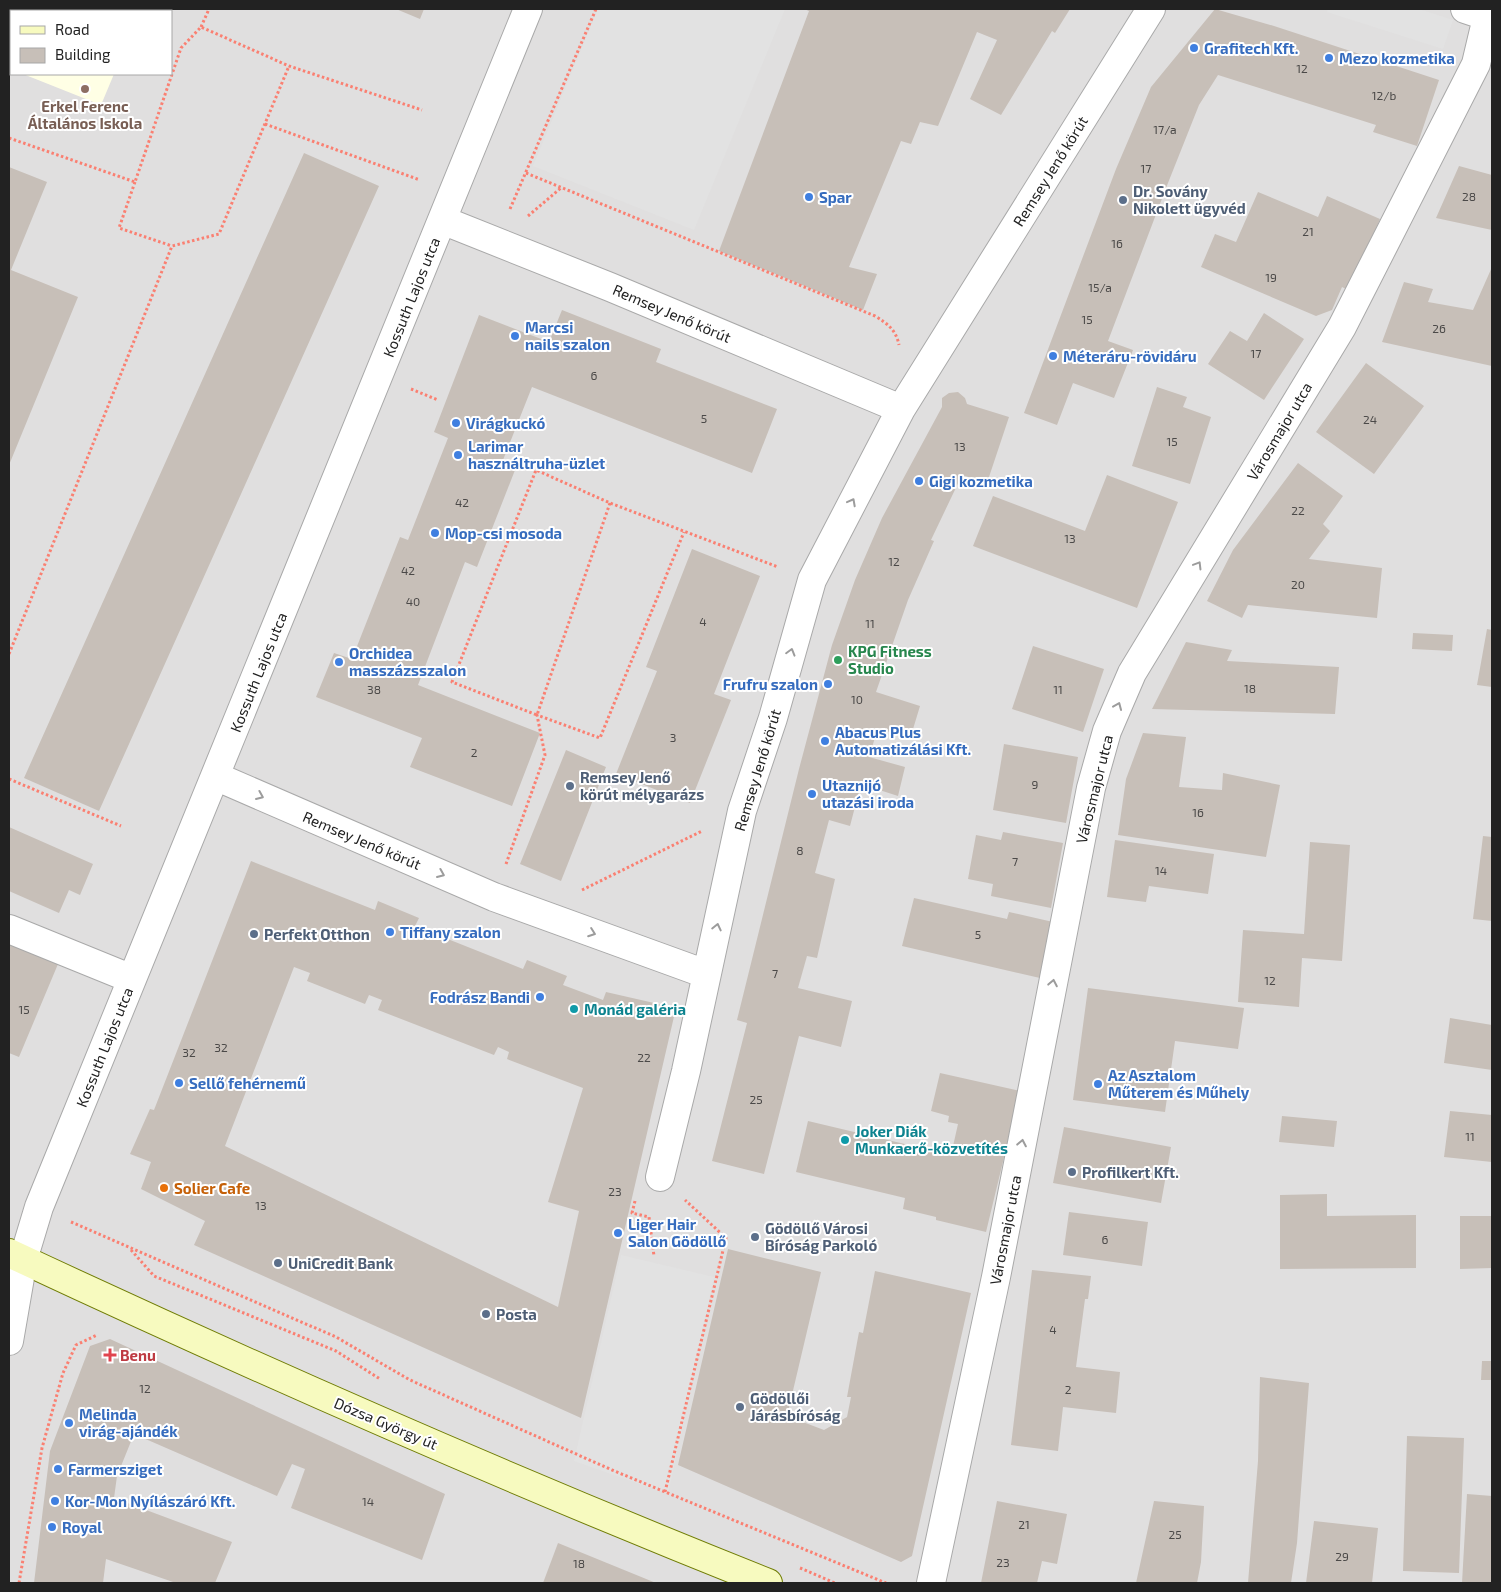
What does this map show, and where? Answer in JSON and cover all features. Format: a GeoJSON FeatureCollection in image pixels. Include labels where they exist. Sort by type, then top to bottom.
{"type":"FeatureCollection","features":[{"type":"Feature","properties":{"kind":"main road","name":"Dózsa György út"},"geometry":{"type":"LineString","coordinates":[[16,1256],[368,1416],[768,1583]]}},
{"type":"Feature","properties":{"kind":"street","name":"Kossuth Lajos utca"},"geometry":{"type":"LineString","coordinates":[[9,1341],[16,1256],[39,1207],[528,9]]}},
{"type":"Feature","properties":{"kind":"street","name":"Remsey Jenő körút"},"geometry":{"type":"LineString","coordinates":[[660,1177],[686,1071],[742,811],[773,718],[812,580],[901,409],[1151,9]]}},
{"type":"Feature","properties":{"kind":"street","name":"Városmajor utca"},"geometry":{"type":"LineString","coordinates":[[931,1583],[996,1277],[1091,788],[1107,731],[1132,673],[1342,327],[1476,64],[1484,13]]}},
{"type":"Feature","properties":{"kind":"street","name":"Remsey Jenő körút"},"geometry":{"type":"LineString","coordinates":[[442,220],[610,287],[901,409]]}},
{"type":"Feature","properties":{"kind":"street","name":"Remsey Jenő körút"},"geometry":{"type":"LineString","coordinates":[[215,776],[494,897],[706,974]]}},
{"type":"Feature","properties":{"kind":"street"},"geometry":{"type":"LineString","coordinates":[[9,928],[132,978]]}},
{"type":"Feature","properties":{"kind":"path"},"geometry":{"type":"LineString","coordinates":[[172,74],[181,48],[201,27],[209,9]]}},
{"type":"Feature","properties":{"kind":"path"},"geometry":{"type":"LineString","coordinates":[[518,190],[596,9]]}},
{"type":"Feature","properties":{"kind":"path"},"geometry":{"type":"LineString","coordinates":[[201,27],[289,66],[422,110]]}},
{"type":"Feature","properties":{"kind":"path"},"geometry":{"type":"LineString","coordinates":[[172,75],[119,228],[172,246],[219,234],[289,66]]}},
{"type":"Feature","properties":{"kind":"path"},"geometry":{"type":"LineString","coordinates":[[265,124],[453,192]]}},
{"type":"Feature","properties":{"kind":"path"},"geometry":{"type":"LineString","coordinates":[[9,138],[135,182]]}},
{"type":"Feature","properties":{"kind":"path"},"geometry":{"type":"LineString","coordinates":[[526,173],[875,316],[894,330],[900,349]]}},
{"type":"Feature","properties":{"kind":"path"},"geometry":{"type":"LineString","coordinates":[[9,654],[172,246]]}},
{"type":"Feature","properties":{"kind":"path"},"geometry":{"type":"LineString","coordinates":[[684,532],[600,738],[452,682],[536,470],[610,503],[812,580]]}},
{"type":"Feature","properties":{"kind":"path"},"geometry":{"type":"LineString","coordinates":[[494,897],[545,755],[537,715],[610,503]]}},
{"type":"Feature","properties":{"kind":"path"},"geometry":{"type":"LineString","coordinates":[[9,779],[121,826]]}},
{"type":"Feature","properties":{"kind":"path"},"geometry":{"type":"LineString","coordinates":[[535,913],[742,811]]}},
{"type":"Feature","properties":{"kind":"path"},"geometry":{"type":"LineString","coordinates":[[660,1177],[726,1238],[665,1492]]}},
{"type":"Feature","properties":{"kind":"path"},"geometry":{"type":"LineString","coordinates":[[649,1217],[654,1256]]}},
{"type":"Feature","properties":{"kind":"path"},"geometry":{"type":"LineString","coordinates":[[129,1248],[336,1338],[410,1380],[612,1470],[886,1583]]}},
{"type":"Feature","properties":{"kind":"path"},"geometry":{"type":"LineString","coordinates":[[18,1583],[42,1448],[63,1373],[76,1345],[95,1334],[104,1335]]}},
{"type":"Feature","properties":{"kind":"shaded area"},"geometry":{"type":"Polygon","coordinates":[[[9,9],[1492,9],[1492,1583],[9,1583],[9,9]]]}},
{"type":"Feature","properties":{"kind":"shaded area"},"geometry":{"type":"Polygon","coordinates":[[[9,9],[171,9],[10,10],[9,68],[9,9]]]}},
{"type":"Feature","properties":{"kind":"shaded area"},"geometry":{"type":"Polygon","coordinates":[[[598,9],[785,9],[694,230],[533,166],[598,9]]]}},
{"type":"Feature","properties":{"kind":"shaded area"},"geometry":{"type":"Polygon","coordinates":[[[1328,9],[1419,9],[1453,20],[1443,49],[1327,12],[1328,9]]]}},
{"type":"Feature","properties":{"kind":"shaded area","name":"Erkel Ferenc Általános Iskola"},"geometry":{"type":"Polygon","coordinates":[[[26,75],[114,75],[101,105],[26,75]]]}},
{"type":"Feature","properties":{"kind":"shaded area"},"geometry":{"type":"Polygon","coordinates":[[[621,1255],[714,1277],[668,1494],[574,1461],[621,1255]]]}},
{"type":"Feature","properties":{"kind":"building"},"geometry":{"type":"Polygon","coordinates":[[[396,9],[424,9],[420,19],[396,9]]]}},
{"type":"Feature","properties":{"kind":"building","name":"Spar"},"geometry":{"type":"Polygon","coordinates":[[[804,9],[1070,9],[1055,33],[1052,31],[1001,115],[970,99],[997,40],[977,32],[938,126],[920,122],[911,144],[901,141],[849,267],[877,274],[863,310],[719,251],[809,11],[804,9]]]}},
{"type":"Feature","properties":{"kind":"building"},"geometry":{"type":"Polygon","coordinates":[[[1215,9],[1274,26],[1439,80],[1417,146],[1373,132],[1376,125],[1218,75],[1199,105],[1108,341],[1133,350],[1114,398],[1073,383],[1057,425],[1024,413],[1116,169],[1151,87],[1215,9]]]}},
{"type":"Feature","properties":{"kind":"building"},"geometry":{"type":"Polygon","coordinates":[[[304,153],[379,186],[99,811],[24,778],[304,153]]]}},
{"type":"Feature","properties":{"kind":"building"},"geometry":{"type":"Polygon","coordinates":[[[1459,166],[1492,175],[1492,230],[1436,218],[1459,166]]]}},
{"type":"Feature","properties":{"kind":"building"},"geometry":{"type":"Polygon","coordinates":[[[9,167],[47,182],[11,270],[78,297],[9,465],[9,167]]]}},
{"type":"Feature","properties":{"kind":"building"},"geometry":{"type":"Polygon","coordinates":[[[1258,192],[1318,217],[1327,196],[1380,219],[1350,291],[1342,287],[1332,310],[1316,316],[1201,267],[1215,234],[1236,242],[1258,192]]]}},
{"type":"Feature","properties":{"kind":"building"},"geometry":{"type":"Polygon","coordinates":[[[1492,267],[1492,366],[1382,342],[1404,282],[1433,289],[1428,302],[1473,310],[1492,267]]]}},
{"type":"Feature","properties":{"kind":"building"},"geometry":{"type":"Polygon","coordinates":[[[562,310],[661,349],[656,362],[777,409],[752,473],[532,387],[503,460],[517,465],[477,567],[465,562],[418,685],[540,733],[512,806],[410,767],[422,738],[316,697],[334,653],[352,659],[400,537],[408,540],[448,438],[434,432],[479,315],[549,342],[562,310]]]}},
{"type":"Feature","properties":{"kind":"building"},"geometry":{"type":"Polygon","coordinates":[[[1264,313],[1304,339],[1264,400],[1208,364],[1230,331],[1247,341],[1264,313]]]}},
{"type":"Feature","properties":{"kind":"building"},"geometry":{"type":"Polygon","coordinates":[[[1366,363],[1424,406],[1374,474],[1316,432],[1366,363]]]}},
{"type":"Feature","properties":{"kind":"building"},"geometry":{"type":"Polygon","coordinates":[[[1157,387],[1187,397],[1183,407],[1211,417],[1190,484],[1132,466],[1157,387]]]}},
{"type":"Feature","properties":{"kind":"building"},"geometry":{"type":"Polygon","coordinates":[[[958,392],[965,398],[967,404],[1009,417],[987,483],[962,475],[931,540],[934,541],[908,600],[876,692],[920,706],[910,739],[878,728],[869,757],[905,767],[898,796],[861,784],[850,826],[829,820],[815,873],[835,879],[817,958],[807,956],[798,988],[852,1001],[841,1047],[799,1036],[764,1174],[712,1161],[747,1023],[737,1020],[799,769],[832,645],[855,580],[882,518],[942,407],[942,398],[949,393],[958,392]]]}},
{"type":"Feature","properties":{"kind":"building"},"geometry":{"type":"Polygon","coordinates":[[[1298,463],[1343,496],[1323,524],[1330,531],[1309,559],[1382,568],[1377,618],[1248,605],[1242,618],[1207,601],[1233,550],[1298,463]]]}},
{"type":"Feature","properties":{"kind":"building"},"geometry":{"type":"Polygon","coordinates":[[[1107,475],[1178,502],[1137,608],[973,546],[993,496],[1085,531],[1107,475]]]}},
{"type":"Feature","properties":{"kind":"building"},"geometry":{"type":"Polygon","coordinates":[[[692,549],[760,576],[714,694],[731,700],[690,803],[616,774],[657,671],[646,667],[692,549]]]}},
{"type":"Feature","properties":{"kind":"building"},"geometry":{"type":"Polygon","coordinates":[[[1487,629],[1492,630],[1492,687],[1477,685],[1487,629]]]}},
{"type":"Feature","properties":{"kind":"building"},"geometry":{"type":"Polygon","coordinates":[[[1413,633],[1453,635],[1452,651],[1412,649],[1413,633]]]}},
{"type":"Feature","properties":{"kind":"building"},"geometry":{"type":"Polygon","coordinates":[[[1186,642],[1232,650],[1227,661],[1339,667],[1335,714],[1152,709],[1186,642]]]}},
{"type":"Feature","properties":{"kind":"building"},"geometry":{"type":"Polygon","coordinates":[[[1033,646],[1104,669],[1083,732],[1012,709],[1033,646]]]}},
{"type":"Feature","properties":{"kind":"building"},"geometry":{"type":"Polygon","coordinates":[[[1143,733],[1186,737],[1179,787],[1222,790],[1223,773],[1280,785],[1266,857],[1118,835],[1126,779],[1143,733]]]}},
{"type":"Feature","properties":{"kind":"building"},"geometry":{"type":"Polygon","coordinates":[[[1004,744],[1078,757],[1066,823],[993,810],[1004,744]]]}},
{"type":"Feature","properties":{"kind":"building"},"geometry":{"type":"Polygon","coordinates":[[[566,750],[606,767],[561,881],[520,864],[566,750]]]}},
{"type":"Feature","properties":{"kind":"building"},"geometry":{"type":"Polygon","coordinates":[[[9,827],[93,864],[80,895],[69,890],[59,913],[9,891],[9,827]]]}},
{"type":"Feature","properties":{"kind":"building"},"geometry":{"type":"Polygon","coordinates":[[[1003,832],[1063,843],[1051,908],[991,896],[993,884],[968,879],[976,835],[1001,840],[1003,832]]]}},
{"type":"Feature","properties":{"kind":"building"},"geometry":{"type":"Polygon","coordinates":[[[1483,836],[1492,837],[1492,921],[1473,919],[1483,836]]]}},
{"type":"Feature","properties":{"kind":"building"},"geometry":{"type":"Polygon","coordinates":[[[1115,840],[1214,854],[1208,894],[1149,886],[1146,902],[1107,897],[1115,840]]]}},
{"type":"Feature","properties":{"kind":"building"},"geometry":{"type":"Polygon","coordinates":[[[1310,842],[1350,845],[1342,961],[1302,958],[1299,1007],[1238,1002],[1243,930],[1304,934],[1310,842]]]}},
{"type":"Feature","properties":{"kind":"building"},"geometry":{"type":"Polygon","coordinates":[[[251,861],[375,910],[378,901],[419,918],[415,926],[523,969],[527,960],[567,976],[563,985],[603,1000],[606,992],[676,1008],[581,1418],[194,1245],[205,1221],[141,1189],[151,1162],[130,1154],[150,1109],[154,1110],[251,861]],[[294,967],[225,1146],[558,1307],[579,1211],[548,1202],[583,1088],[507,1059],[509,1052],[498,1047],[494,1055],[378,1010],[382,1000],[369,995],[365,1004],[307,981],[310,973],[294,967]]]}},
{"type":"Feature","properties":{"kind":"building"},"geometry":{"type":"Polygon","coordinates":[[[914,898],[1007,919],[1009,912],[1053,922],[1040,978],[902,946],[914,898]]]}},
{"type":"Feature","properties":{"kind":"building"},"geometry":{"type":"Polygon","coordinates":[[[9,943],[58,964],[19,1057],[9,1053],[9,943]]]}},
{"type":"Feature","properties":{"kind":"building"},"geometry":{"type":"Polygon","coordinates":[[[1088,988],[1244,1008],[1238,1049],[1175,1041],[1165,1112],[1073,1100],[1088,988]]]}},
{"type":"Feature","properties":{"kind":"building"},"geometry":{"type":"Polygon","coordinates":[[[1450,1018],[1492,1025],[1492,1070],[1444,1063],[1450,1018]]]}},
{"type":"Feature","properties":{"kind":"building","name":"Joker Diák Munkaerő-közvetítés"},"geometry":{"type":"Polygon","coordinates":[[[940,1073],[1020,1091],[986,1232],[936,1220],[936,1217],[903,1209],[905,1198],[796,1172],[808,1121],[951,1155],[958,1124],[948,1122],[949,1116],[931,1111],[940,1073]]]}},
{"type":"Feature","properties":{"kind":"building"},"geometry":{"type":"Polygon","coordinates":[[[1450,1111],[1492,1115],[1492,1162],[1444,1157],[1450,1111]]]}},
{"type":"Feature","properties":{"kind":"building"},"geometry":{"type":"Polygon","coordinates":[[[1282,1116],[1337,1121],[1334,1147],[1279,1142],[1282,1116]]]}},
{"type":"Feature","properties":{"kind":"building"},"geometry":{"type":"Polygon","coordinates":[[[1064,1127],[1171,1147],[1161,1203],[1053,1183],[1064,1127]]]}},
{"type":"Feature","properties":{"kind":"building"},"geometry":{"type":"Polygon","coordinates":[[[1327,1194],[1327,1216],[1416,1215],[1416,1268],[1280,1269],[1280,1195],[1327,1194]]]}},
{"type":"Feature","properties":{"kind":"building"},"geometry":{"type":"Polygon","coordinates":[[[1069,1212],[1148,1222],[1142,1266],[1063,1255],[1069,1212]]]}},
{"type":"Feature","properties":{"kind":"building"},"geometry":{"type":"Polygon","coordinates":[[[1460,1216],[1492,1216],[1492,1268],[1460,1269],[1460,1216]]]}},
{"type":"Feature","properties":{"kind":"building","name":"Gödöllői Járásbíróság"},"geometry":{"type":"Polygon","coordinates":[[[728,1249],[821,1272],[787,1416],[824,1430],[847,1417],[851,1397],[847,1397],[859,1332],[863,1333],[875,1271],[971,1293],[912,1556],[901,1562],[678,1465],[728,1249]]]}},
{"type":"Feature","properties":{"kind":"building"},"geometry":{"type":"Polygon","coordinates":[[[1032,1270],[1091,1276],[1088,1299],[1085,1299],[1076,1367],[1120,1372],[1116,1413],[1063,1407],[1058,1451],[1011,1445],[1032,1270]]]}},
{"type":"Feature","properties":{"kind":"building"},"geometry":{"type":"Polygon","coordinates":[[[110,1339],[445,1494],[422,1560],[291,1508],[305,1469],[292,1464],[277,1496],[134,1434],[117,1476],[114,1498],[232,1542],[215,1583],[176,1583],[106,1559],[103,1583],[34,1583],[50,1451],[90,1346],[110,1339]]]}},
{"type":"Feature","properties":{"kind":"building"},"geometry":{"type":"Polygon","coordinates":[[[1482,1361],[1492,1361],[1492,1380],[1481,1380],[1482,1361]]]}},
{"type":"Feature","properties":{"kind":"building"},"geometry":{"type":"Polygon","coordinates":[[[1260,1377],[1309,1383],[1297,1543],[1291,1583],[1248,1583],[1258,1461],[1260,1377]]]}},
{"type":"Feature","properties":{"kind":"building"},"geometry":{"type":"Polygon","coordinates":[[[1407,1436],[1464,1438],[1459,1573],[1403,1571],[1407,1436]]]}},
{"type":"Feature","properties":{"kind":"building"},"geometry":{"type":"Polygon","coordinates":[[[1467,1494],[1492,1496],[1492,1583],[1462,1583],[1467,1494]]]}},
{"type":"Feature","properties":{"kind":"building"},"geometry":{"type":"Polygon","coordinates":[[[997,1501],[1067,1514],[1057,1564],[1042,1561],[1037,1583],[981,1583],[997,1501]]]}},
{"type":"Feature","properties":{"kind":"building"},"geometry":{"type":"Polygon","coordinates":[[[1154,1501],[1204,1506],[1201,1562],[1197,1583],[1136,1583],[1154,1501]]]}},
{"type":"Feature","properties":{"kind":"building"},"geometry":{"type":"Polygon","coordinates":[[[1314,1521],[1378,1528],[1372,1583],[1306,1583],[1314,1521]]]}},
{"type":"Feature","properties":{"kind":"building"},"geometry":{"type":"Polygon","coordinates":[[[558,1543],[656,1583],[543,1583],[558,1543]]]}},
{"type":"Feature","properties":{"kind":"place","name":"Grafitech Kft."},"geometry":{"type":"Point","coordinates":[1194,48]}},
{"type":"Feature","properties":{"kind":"place","name":"Mezo kozmetika"},"geometry":{"type":"Point","coordinates":[1329,58]}},
{"type":"Feature","properties":{"kind":"place","name":"Erkel Ferenc Általános Iskola"},"geometry":{"type":"Point","coordinates":[85,89]}},
{"type":"Feature","properties":{"kind":"place","name":"Spar"},"geometry":{"type":"Point","coordinates":[809,197]}},
{"type":"Feature","properties":{"kind":"place","name":"Dr. Sovány Nikolett ügyvéd"},"geometry":{"type":"Point","coordinates":[1123,200]}},
{"type":"Feature","properties":{"kind":"place","name":"Marcsi nails szalon"},"geometry":{"type":"Point","coordinates":[515,336]}},
{"type":"Feature","properties":{"kind":"place","name":"Méteráru-rövidáru"},"geometry":{"type":"Point","coordinates":[1053,356]}},
{"type":"Feature","properties":{"kind":"place","name":"Virágkuckó"},"geometry":{"type":"Point","coordinates":[456,423]}},
{"type":"Feature","properties":{"kind":"place","name":"Larimar használtruha-üzlet"},"geometry":{"type":"Point","coordinates":[458,455]}},
{"type":"Feature","properties":{"kind":"place","name":"Gigi kozmetika"},"geometry":{"type":"Point","coordinates":[919,481]}},
{"type":"Feature","properties":{"kind":"place","name":"Mop-csi mosoda"},"geometry":{"type":"Point","coordinates":[435,533]}},
{"type":"Feature","properties":{"kind":"place","name":"KPG Fitness Studio"},"geometry":{"type":"Point","coordinates":[838,660]}},
{"type":"Feature","properties":{"kind":"place","name":"Orchidea masszázsszalon"},"geometry":{"type":"Point","coordinates":[339,662]}},
{"type":"Feature","properties":{"kind":"place","name":"Frufru szalon"},"geometry":{"type":"Point","coordinates":[828,684]}},
{"type":"Feature","properties":{"kind":"place","name":"Abacus Plus Automatizálási Kft."},"geometry":{"type":"Point","coordinates":[825,741]}},
{"type":"Feature","properties":{"kind":"place","name":"Remsey Jenő körút mélygarázs"},"geometry":{"type":"Point","coordinates":[570,786]}},
{"type":"Feature","properties":{"kind":"place","name":"Utaznijó utazási iroda"},"geometry":{"type":"Point","coordinates":[812,794]}},
{"type":"Feature","properties":{"kind":"place","name":"Tiffany szalon"},"geometry":{"type":"Point","coordinates":[390,932]}},
{"type":"Feature","properties":{"kind":"place","name":"Perfekt Otthon"},"geometry":{"type":"Point","coordinates":[254,934]}},
{"type":"Feature","properties":{"kind":"place","name":"Fodrász Bandi"},"geometry":{"type":"Point","coordinates":[540,997]}},
{"type":"Feature","properties":{"kind":"place","name":"Monád galéria"},"geometry":{"type":"Point","coordinates":[574,1009]}},
{"type":"Feature","properties":{"kind":"place","name":"Sellő fehérnemű"},"geometry":{"type":"Point","coordinates":[179,1083]}},
{"type":"Feature","properties":{"kind":"place","name":"Az Asztalom Műterem és Műhely"},"geometry":{"type":"Point","coordinates":[1098,1084]}},
{"type":"Feature","properties":{"kind":"place","name":"Joker Diák Munkaerő-közvetítés"},"geometry":{"type":"Point","coordinates":[845,1140]}},
{"type":"Feature","properties":{"kind":"place","name":"Profilkert Kft."},"geometry":{"type":"Point","coordinates":[1072,1172]}},
{"type":"Feature","properties":{"kind":"place","name":"Solier Cafe"},"geometry":{"type":"Point","coordinates":[164,1188]}},
{"type":"Feature","properties":{"kind":"place","name":"Liger Hair Salon Gödöllő"},"geometry":{"type":"Point","coordinates":[618,1233]}},
{"type":"Feature","properties":{"kind":"place","name":"Gödöllő Városi Bíróság Parkoló"},"geometry":{"type":"Point","coordinates":[755,1237]}},
{"type":"Feature","properties":{"kind":"place","name":"UniCredit Bank"},"geometry":{"type":"Point","coordinates":[278,1263]}},
{"type":"Feature","properties":{"kind":"place","name":"Posta"},"geometry":{"type":"Point","coordinates":[486,1314]}},
{"type":"Feature","properties":{"kind":"place","name":"Benu"},"geometry":{"type":"Point","coordinates":[110,1355]}},
{"type":"Feature","properties":{"kind":"place","name":"Gödöllői Járásbíróság"},"geometry":{"type":"Point","coordinates":[740,1407]}},
{"type":"Feature","properties":{"kind":"place","name":"Melinda virág-ajándék"},"geometry":{"type":"Point","coordinates":[69,1423]}},
{"type":"Feature","properties":{"kind":"place","name":"Farmersziget"},"geometry":{"type":"Point","coordinates":[58,1469]}},
{"type":"Feature","properties":{"kind":"place","name":"Kor-Mon Nyílászáró Kft."},"geometry":{"type":"Point","coordinates":[55,1501]}},
{"type":"Feature","properties":{"kind":"place","name":"Royal"},"geometry":{"type":"Point","coordinates":[52,1527]}}]}
